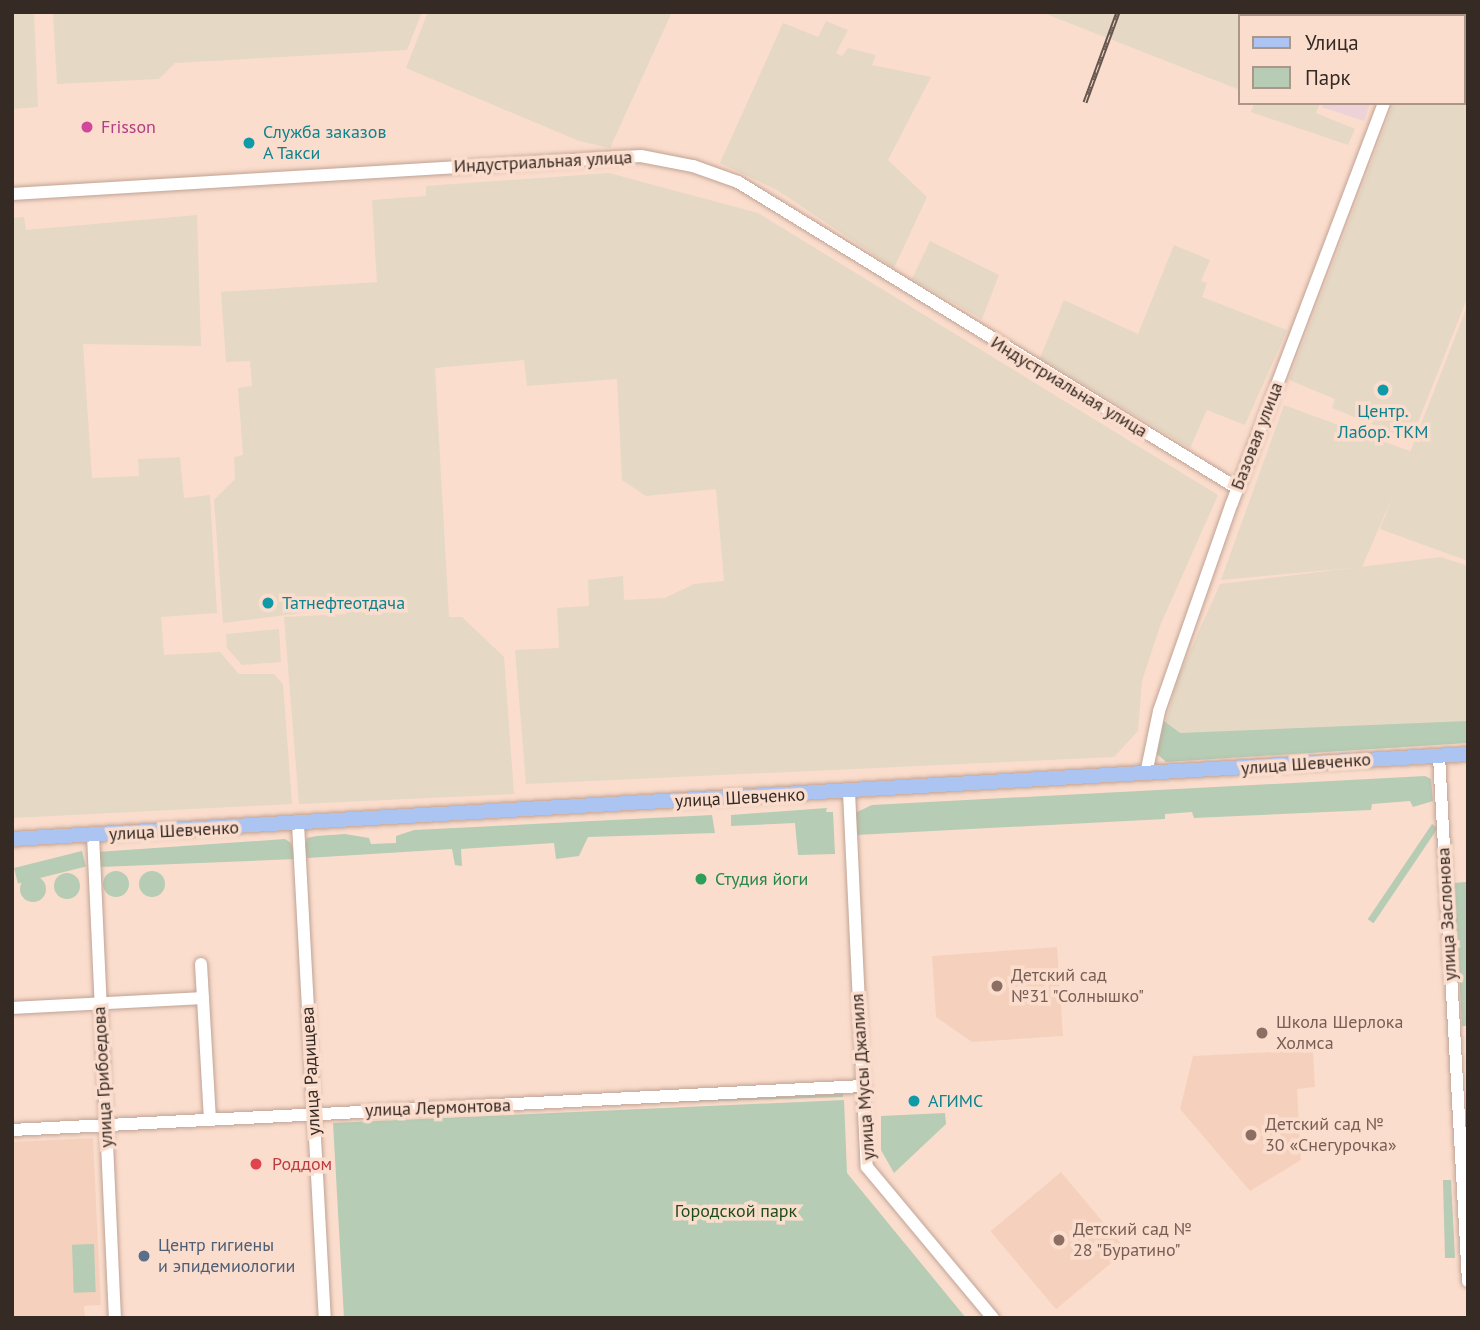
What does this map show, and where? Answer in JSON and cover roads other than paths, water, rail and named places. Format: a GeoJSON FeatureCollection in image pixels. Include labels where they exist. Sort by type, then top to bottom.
{"type":"FeatureCollection","features":[{"type":"Feature","properties":{"kind":"main road","name":"улица Шевченко"},"geometry":{"type":"LineString","coordinates":[[12,839],[1468,754]]}},
{"type":"Feature","properties":{"kind":"street","name":"Базовая улица"},"geometry":{"type":"LineString","coordinates":[[1146,774],[1159,711],[1237,488],[1383,105]]}},
{"type":"Feature","properties":{"kind":"street","name":"Индустриальная улица"},"geometry":{"type":"LineString","coordinates":[[12,194],[641,156],[693,166],[738,183],[1237,488]]}},
{"type":"Feature","properties":{"kind":"street","name":"улица Заслонова"},"geometry":{"type":"LineString","coordinates":[[1439,756],[1468,1281]]}},
{"type":"Feature","properties":{"kind":"street","name":"улица Мусы Джалиля"},"geometry":{"type":"LineString","coordinates":[[849,792],[867,1167],[993,1318]]}},
{"type":"Feature","properties":{"kind":"street","name":"улица Радищева"},"geometry":{"type":"LineString","coordinates":[[298,824],[325,1318]]}},
{"type":"Feature","properties":{"kind":"street","name":"улица Грибоедова"},"geometry":{"type":"LineString","coordinates":[[93,835],[115,1318]]}},
{"type":"Feature","properties":{"kind":"street"},"geometry":{"type":"LineString","coordinates":[[201,964],[210,1118]]}},
{"type":"Feature","properties":{"kind":"street"},"geometry":{"type":"LineString","coordinates":[[12,1008],[203,998]]}},
{"type":"Feature","properties":{"kind":"street","name":"улица Лермонтова"},"geometry":{"type":"LineString","coordinates":[[12,1130],[864,1086]]}},
{"type":"Feature","properties":{"kind":"railway"},"geometry":{"type":"LineString","coordinates":[[1085,102],[1118,12]]}},
{"type":"Feature","properties":{"kind":"place","name":"Frisson"},"geometry":{"type":"Point","coordinates":[87,127]}},
{"type":"Feature","properties":{"kind":"place","name":"Служба заказов А Такси"},"geometry":{"type":"Point","coordinates":[249,143]}},
{"type":"Feature","properties":{"kind":"place","name":"Центр. Лабор. ТКМ"},"geometry":{"type":"Point","coordinates":[1383,390]}},
{"type":"Feature","properties":{"kind":"place","name":"Татнефтеотдача"},"geometry":{"type":"Point","coordinates":[268,603]}},
{"type":"Feature","properties":{"kind":"place","name":"Студия йоги"},"geometry":{"type":"Point","coordinates":[701,879]}},
{"type":"Feature","properties":{"kind":"place","name":"Детский сад №31 \"Солнышко\""},"geometry":{"type":"Point","coordinates":[997,986]}},
{"type":"Feature","properties":{"kind":"place","name":"Школа Шерлока Холмса"},"geometry":{"type":"Point","coordinates":[1262,1033]}},
{"type":"Feature","properties":{"kind":"place","name":"АГИМС"},"geometry":{"type":"Point","coordinates":[914,1101]}},
{"type":"Feature","properties":{"kind":"place","name":"Детский сад № 30 «Снегурочка»"},"geometry":{"type":"Point","coordinates":[1251,1135]}},
{"type":"Feature","properties":{"kind":"place","name":"Роддом"},"geometry":{"type":"Point","coordinates":[256,1164]}},
{"type":"Feature","properties":{"kind":"place","name":"Детский сад № 28 \"Буратино\""},"geometry":{"type":"Point","coordinates":[1059,1240]}},
{"type":"Feature","properties":{"kind":"place","name":"Центр гигиены и эпидемиологии"},"geometry":{"type":"Point","coordinates":[144,1256]}},
{"type":"Feature","properties":{"kind":"park label","name":"Городской парк"},"geometry":{"type":"Point","coordinates":[736,1211]}}]}
